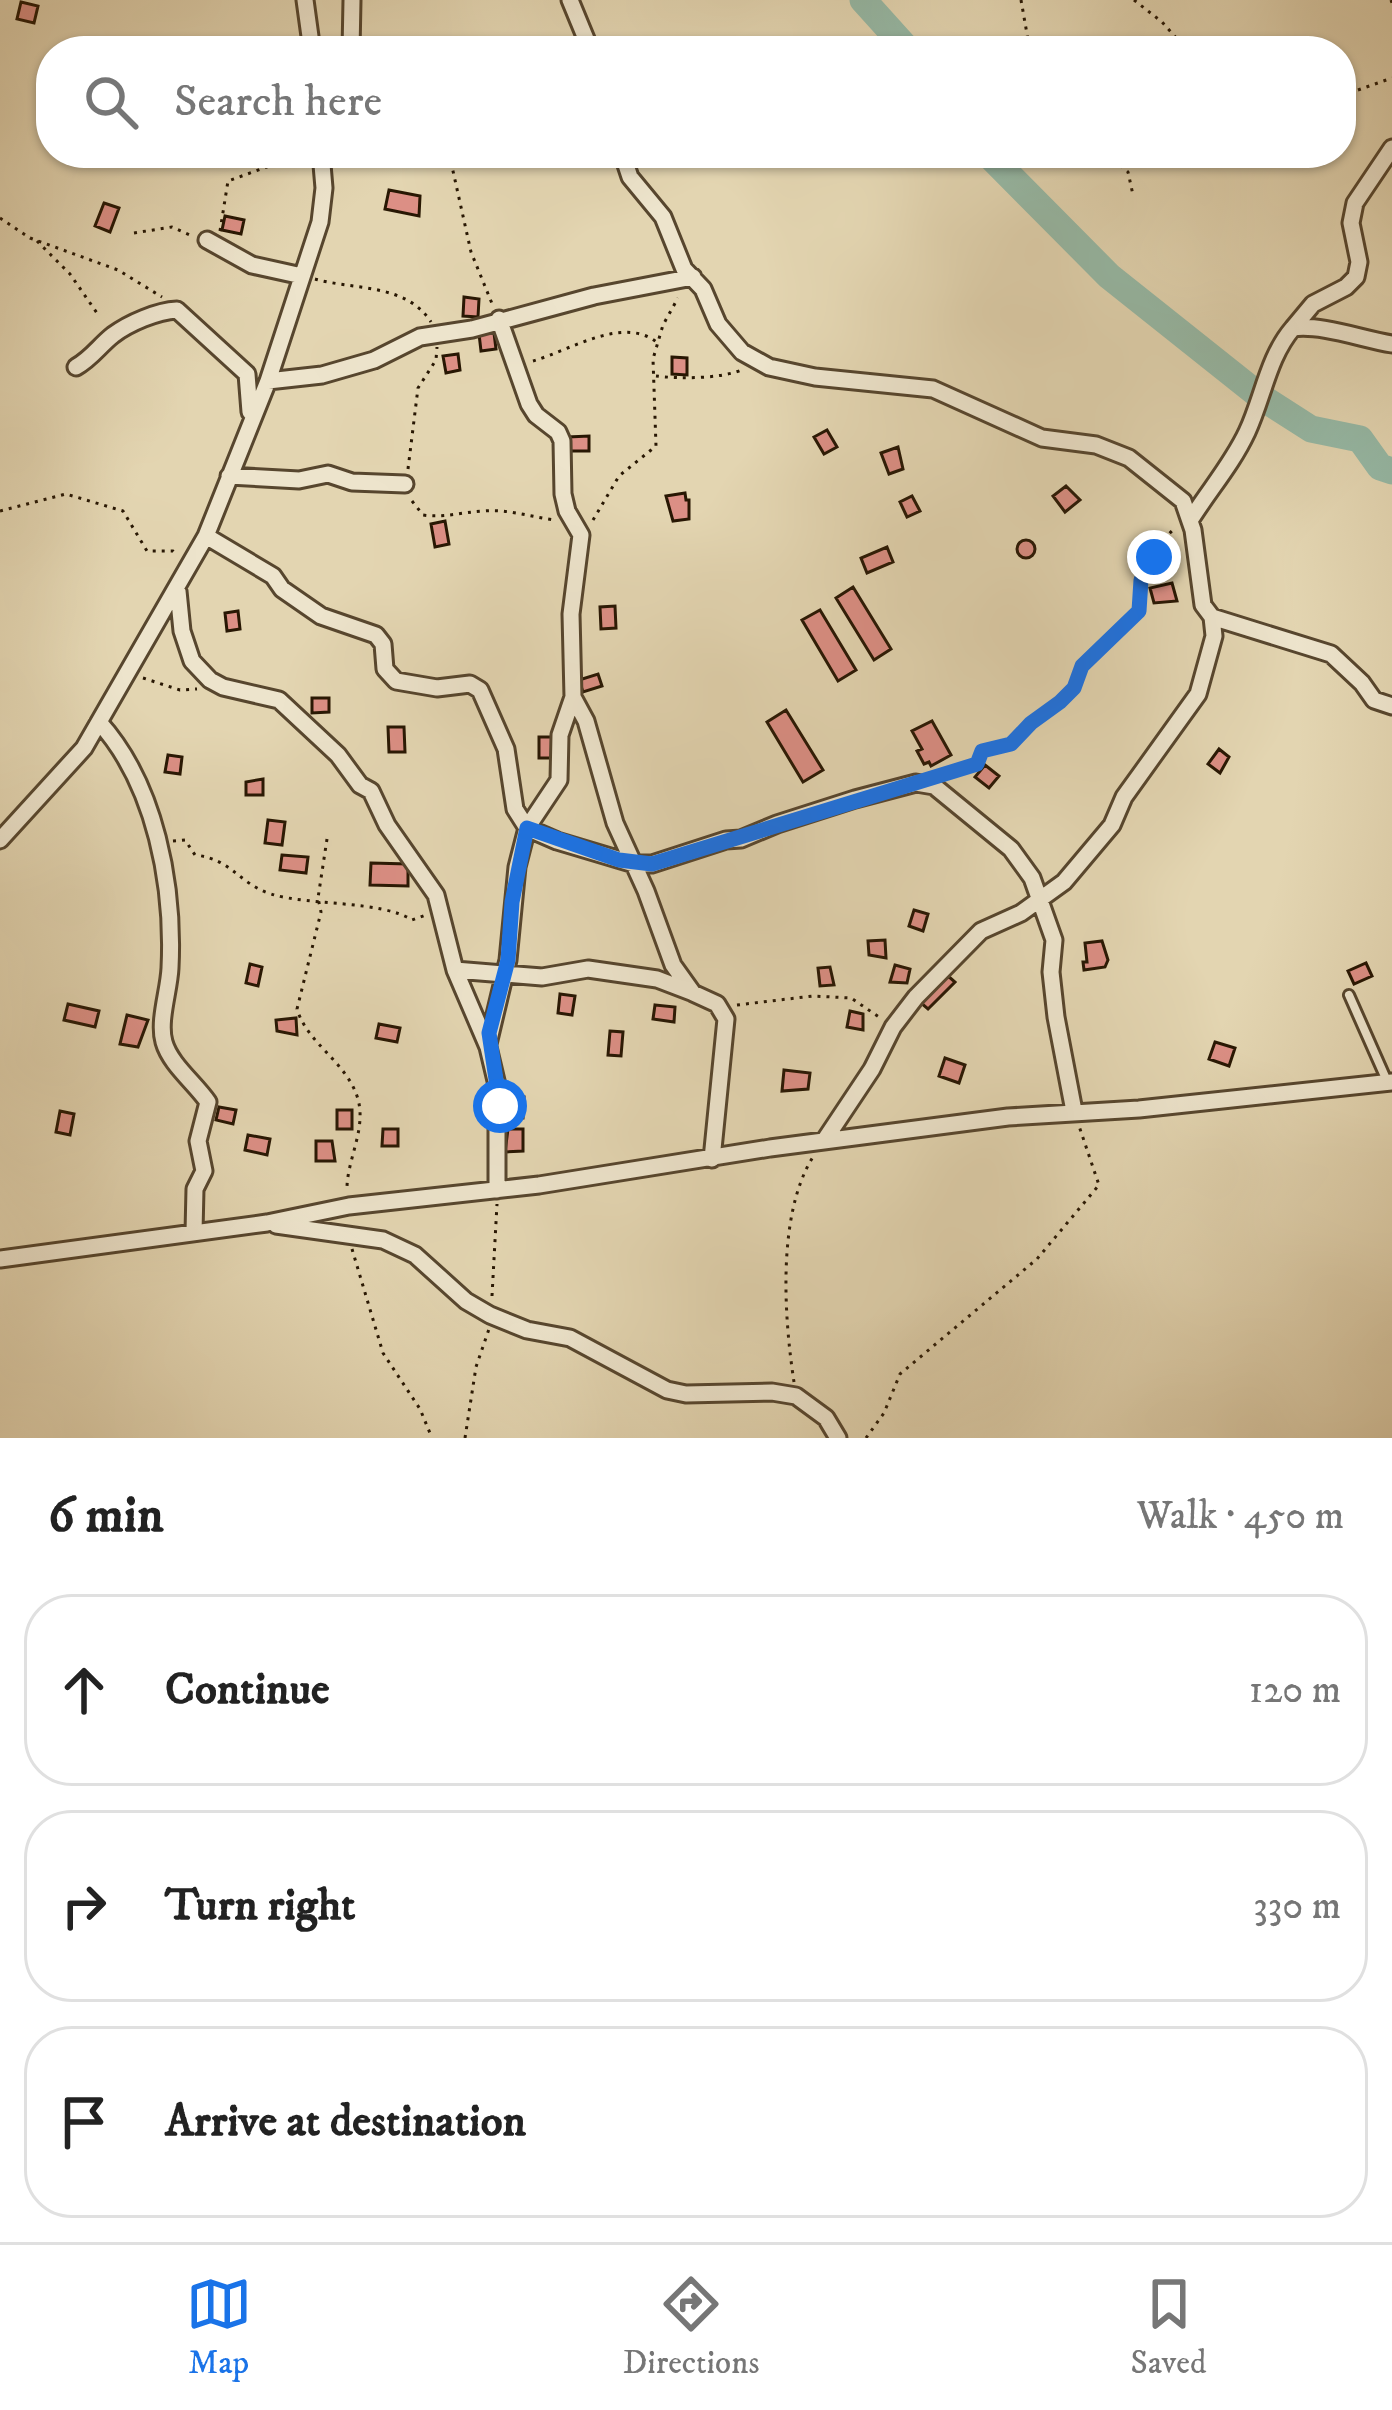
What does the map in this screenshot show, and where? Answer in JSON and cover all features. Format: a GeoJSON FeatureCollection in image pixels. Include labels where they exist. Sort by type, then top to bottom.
{"type":"FeatureCollection","features":[{"type":"Feature","properties":{"kind":"street"},"geometry":{"type":"LineString","coordinates":[[305,0],[310,36]]}},
{"type":"Feature","properties":{"kind":"street"},"geometry":{"type":"LineString","coordinates":[[351,36],[352,0]]}},
{"type":"Feature","properties":{"kind":"street"},"geometry":{"type":"LineString","coordinates":[[570,0],[585,36]]}},
{"type":"Feature","properties":{"kind":"street"},"geometry":{"type":"LineString","coordinates":[[1191,519],[1249,429],[1278,349],[1313,304],[1356,277],[1359,262],[1351,223],[1355,203],[1392,148]]}},
{"type":"Feature","properties":{"kind":"street"},"geometry":{"type":"LineString","coordinates":[[0,841],[74,760],[206,536],[268,381],[302,276],[324,204],[322,168]]}},
{"type":"Feature","properties":{"kind":"street"},"geometry":{"type":"LineString","coordinates":[[627,168],[663,217],[685,278]]}},
{"type":"Feature","properties":{"kind":"street"},"geometry":{"type":"LineString","coordinates":[[212,242],[252,265],[302,276]]}},
{"type":"Feature","properties":{"kind":"street"},"geometry":{"type":"LineString","coordinates":[[268,381],[322,375],[438,334],[685,278],[703,289],[729,340],[757,363],[815,377],[933,388],[1042,438],[1096,446],[1150,471],[1183,501],[1191,519],[1203,605],[1212,617],[1214,636],[1198,694],[1124,796],[1112,824],[1085,861],[1041,900],[981,931],[893,1027],[872,1069],[824,1142]]}},
{"type":"Feature","properties":{"kind":"street"},"geometry":{"type":"LineString","coordinates":[[76,367],[92,358],[112,336],[166,310],[177,310],[248,374]]}},
{"type":"Feature","properties":{"kind":"street"},"geometry":{"type":"LineString","coordinates":[[488,1047],[527,828],[559,781],[560,736],[573,698],[576,528],[563,494],[562,441],[536,415],[499,319]]}},
{"type":"Feature","properties":{"kind":"street"},"geometry":{"type":"LineString","coordinates":[[1293,328],[1321,327],[1392,344]]}},
{"type":"Feature","properties":{"kind":"street"},"geometry":{"type":"LineString","coordinates":[[249,421],[248,374],[279,340]]}},
{"type":"Feature","properties":{"kind":"street"},"geometry":{"type":"LineString","coordinates":[[229,476],[299,480],[328,474],[352,482],[405,484]]}},
{"type":"Feature","properties":{"kind":"street"},"geometry":{"type":"LineString","coordinates":[[206,536],[273,576],[282,589],[321,616],[376,635],[386,669],[396,681],[437,688],[470,684],[480,690],[499,728],[515,809],[527,828],[634,864],[652,864],[855,799],[925,782],[974,816],[1011,850],[1032,878],[1054,940],[1056,1017],[1074,1111]]}},
{"type":"Feature","properties":{"kind":"street"},"geometry":{"type":"LineString","coordinates":[[178,588],[182,631],[192,661],[223,686],[279,700],[338,755],[377,800],[387,825],[428,879],[445,920],[455,970],[488,1047],[500,1106],[497,1190]]}},
{"type":"Feature","properties":{"kind":"street"},"geometry":{"type":"LineString","coordinates":[[1212,617],[1331,654],[1374,700],[1392,706]]}},
{"type":"Feature","properties":{"kind":"street"},"geometry":{"type":"LineString","coordinates":[[573,698],[586,721],[601,784],[673,965],[693,993]]}},
{"type":"Feature","properties":{"kind":"street"},"geometry":{"type":"LineString","coordinates":[[99,722],[137,780],[159,842],[170,911],[169,997],[161,1030],[166,1049],[208,1102],[198,1141],[204,1171],[195,1189],[194,1232]]}},
{"type":"Feature","properties":{"kind":"street"},"geometry":{"type":"LineString","coordinates":[[455,970],[542,977],[603,971],[657,979],[717,1004],[726,1019],[725,1053],[712,1159]]}},
{"type":"Feature","properties":{"kind":"street"},"geometry":{"type":"LineString","coordinates":[[0,1259],[824,1142],[1074,1111],[1138,1109],[1390,1082]]}},
{"type":"Feature","properties":{"kind":"street"},"geometry":{"type":"LineString","coordinates":[[267,1223],[315,1234],[383,1240],[415,1255],[466,1301],[490,1315],[527,1330],[570,1338],[667,1390],[796,1396],[826,1418],[838,1438]]}},
{"type":"Feature","properties":{"kind":"lane"},"geometry":{"type":"LineString","coordinates":[[1349,995],[1390,1082]]}},
{"type":"Feature","properties":{"kind":"path"},"geometry":{"type":"LineString","coordinates":[[1021,0],[1027,36]]}},
{"type":"Feature","properties":{"kind":"path"},"geometry":{"type":"LineString","coordinates":[[1134,0],[1175,36]]}},
{"type":"Feature","properties":{"kind":"path"},"geometry":{"type":"LineString","coordinates":[[1356,91],[1392,78]]}},
{"type":"Feature","properties":{"kind":"path"},"geometry":{"type":"LineString","coordinates":[[134,233],[172,227],[212,242],[228,181],[264,168]]}},
{"type":"Feature","properties":{"kind":"path"},"geometry":{"type":"LineString","coordinates":[[452,168],[471,252],[499,319]]}},
{"type":"Feature","properties":{"kind":"path"},"geometry":{"type":"LineString","coordinates":[[1124,168],[1133,195]]}},
{"type":"Feature","properties":{"kind":"path"},"geometry":{"type":"LineString","coordinates":[[0,218],[36,240],[118,270],[177,310]]}},
{"type":"Feature","properties":{"kind":"path"},"geometry":{"type":"LineString","coordinates":[[36,240],[70,274],[99,316]]}},
{"type":"Feature","properties":{"kind":"path"},"geometry":{"type":"LineString","coordinates":[[302,276],[340,285],[355,283],[395,295],[425,314],[438,334],[436,360],[418,388],[405,484],[423,515],[444,518],[483,511],[514,512],[576,528],[598,515],[620,476],[656,446],[653,359],[662,325],[685,278]]}},
{"type":"Feature","properties":{"kind":"path"},"geometry":{"type":"LineString","coordinates":[[518,365],[599,337],[636,331],[660,346]]}},
{"type":"Feature","properties":{"kind":"path"},"geometry":{"type":"LineString","coordinates":[[656,376],[686,380],[734,374],[757,363]]}},
{"type":"Feature","properties":{"kind":"path"},"geometry":{"type":"LineString","coordinates":[[0,512],[41,499],[74,496],[123,511],[147,551],[173,551],[190,566]]}},
{"type":"Feature","properties":{"kind":"path"},"geometry":{"type":"LineString","coordinates":[[925,782],[977,764],[982,751],[1004,749],[1060,702],[1074,688],[1082,666],[1139,611],[1141,580],[1151,568],[1155,548],[1191,519]]}},
{"type":"Feature","properties":{"kind":"path"},"geometry":{"type":"LineString","coordinates":[[129,671],[180,690],[223,686]]}},
{"type":"Feature","properties":{"kind":"path"},"geometry":{"type":"LineString","coordinates":[[327,838],[308,972],[297,1010],[301,1024],[330,1054],[358,1100],[357,1151],[346,1183],[349,1206]]}},
{"type":"Feature","properties":{"kind":"path"},"geometry":{"type":"LineString","coordinates":[[159,842],[185,840],[195,855],[219,858],[252,886],[273,895],[398,911],[412,920],[427,915],[445,920]]}},
{"type":"Feature","properties":{"kind":"path"},"geometry":{"type":"LineString","coordinates":[[717,1004],[750,1006],[813,996],[851,998],[893,1027]]}},
{"type":"Feature","properties":{"kind":"path"},"geometry":{"type":"LineString","coordinates":[[866,1438],[884,1414],[900,1374],[1037,1259],[1099,1185],[1074,1111]]}},
{"type":"Feature","properties":{"kind":"path"},"geometry":{"type":"LineString","coordinates":[[796,1396],[790,1356],[788,1249],[798,1184],[824,1142]]}},
{"type":"Feature","properties":{"kind":"path"},"geometry":{"type":"LineString","coordinates":[[465,1438],[476,1367],[488,1338],[497,1190]]}},
{"type":"Feature","properties":{"kind":"path"},"geometry":{"type":"LineString","coordinates":[[351,1234],[353,1259],[383,1353],[420,1409],[432,1438]]}},
{"type":"Feature","properties":{"kind":"building"},"geometry":{"type":"Polygon","coordinates":[[[21,2],[38,6],[34,23],[17,19],[21,2]]]}},
{"type":"Feature","properties":{"kind":"building"},"geometry":{"type":"Polygon","coordinates":[[[389,190],[420,196],[419,216],[385,209],[389,190]]]}},
{"type":"Feature","properties":{"kind":"building"},"geometry":{"type":"Polygon","coordinates":[[[104,203],[119,208],[110,232],[95,226],[104,203]]]}},
{"type":"Feature","properties":{"kind":"building"},"geometry":{"type":"Polygon","coordinates":[[[225,216],[244,220],[241,234],[222,230],[225,216]]]}},
{"type":"Feature","properties":{"kind":"building"},"geometry":{"type":"Polygon","coordinates":[[[464,297],[479,299],[478,317],[463,316],[464,297]]]}},
{"type":"Feature","properties":{"kind":"building"},"geometry":{"type":"Polygon","coordinates":[[[494,333],[496,349],[481,351],[479,334],[494,333]]]}},
{"type":"Feature","properties":{"kind":"building"},"geometry":{"type":"Polygon","coordinates":[[[458,354],[460,370],[446,373],[443,356],[458,354]]]}},
{"type":"Feature","properties":{"kind":"building"},"geometry":{"type":"Polygon","coordinates":[[[672,357],[687,358],[687,375],[672,374],[672,357]]]}},
{"type":"Feature","properties":{"kind":"building"},"geometry":{"type":"Polygon","coordinates":[[[827,430],[837,447],[824,454],[814,437],[827,430]]]}},
{"type":"Feature","properties":{"kind":"building"},"geometry":{"type":"Polygon","coordinates":[[[589,436],[589,451],[568,451],[568,437],[589,436]]]}},
{"type":"Feature","properties":{"kind":"building"},"geometry":{"type":"Polygon","coordinates":[[[898,447],[903,469],[889,474],[881,453],[898,447]]]}},
{"type":"Feature","properties":{"kind":"building"},"geometry":{"type":"Polygon","coordinates":[[[1066,486],[1080,500],[1065,512],[1053,496],[1066,486]]]}},
{"type":"Feature","properties":{"kind":"building"},"geometry":{"type":"Polygon","coordinates":[[[685,493],[689,519],[673,521],[666,496],[685,493]]]}},
{"type":"Feature","properties":{"kind":"building"},"geometry":{"type":"Polygon","coordinates":[[[912,496],[920,511],[907,517],[900,502],[912,496]]]}},
{"type":"Feature","properties":{"kind":"building"},"geometry":{"type":"Polygon","coordinates":[[[445,521],[449,544],[435,547],[431,524],[445,521]]]}},
{"type":"Feature","properties":{"kind":"building"},"geometry":{"type":"Polygon","coordinates":[[[1026,540],[1035,549],[1026,558],[1017,549],[1026,540]]]}},
{"type":"Feature","properties":{"kind":"building"},"geometry":{"type":"Polygon","coordinates":[[[887,547],[893,562],[867,573],[861,558],[887,547]]]}},
{"type":"Feature","properties":{"kind":"building"},"geometry":{"type":"Polygon","coordinates":[[[1172,583],[1177,601],[1154,603],[1150,588],[1172,583]]]}},
{"type":"Feature","properties":{"kind":"building"},"geometry":{"type":"Polygon","coordinates":[[[853,587],[891,649],[874,660],[836,598],[853,587]]]}},
{"type":"Feature","properties":{"kind":"building"},"geometry":{"type":"Polygon","coordinates":[[[615,606],[616,628],[601,629],[600,607],[615,606]]]}},
{"type":"Feature","properties":{"kind":"building"},"geometry":{"type":"Polygon","coordinates":[[[820,610],[856,670],[838,681],[802,620],[820,610]]]}},
{"type":"Feature","properties":{"kind":"building"},"geometry":{"type":"Polygon","coordinates":[[[238,611],[240,629],[227,631],[225,613],[238,611]]]}},
{"type":"Feature","properties":{"kind":"building"},"geometry":{"type":"Polygon","coordinates":[[[598,674],[602,686],[583,692],[579,680],[598,674]]]}},
{"type":"Feature","properties":{"kind":"building"},"geometry":{"type":"Polygon","coordinates":[[[312,698],[329,698],[329,712],[312,713],[312,698]]]}},
{"type":"Feature","properties":{"kind":"building"},"geometry":{"type":"Polygon","coordinates":[[[786,710],[823,770],[803,782],[767,722],[786,710]]]}},
{"type":"Feature","properties":{"kind":"building"},"geometry":{"type":"Polygon","coordinates":[[[932,721],[951,755],[931,766],[924,764],[912,731],[932,721]]]}},
{"type":"Feature","properties":{"kind":"building"},"geometry":{"type":"Polygon","coordinates":[[[388,727],[404,727],[405,752],[389,752],[388,727]]]}},
{"type":"Feature","properties":{"kind":"building"},"geometry":{"type":"Polygon","coordinates":[[[539,737],[553,737],[552,758],[539,758],[539,737]]]}},
{"type":"Feature","properties":{"kind":"building"},"geometry":{"type":"Polygon","coordinates":[[[1219,749],[1229,757],[1220,773],[1208,764],[1219,749]]]}},
{"type":"Feature","properties":{"kind":"building"},"geometry":{"type":"Polygon","coordinates":[[[168,755],[182,757],[180,774],[165,772],[168,755]]]}},
{"type":"Feature","properties":{"kind":"building"},"geometry":{"type":"Polygon","coordinates":[[[985,765],[999,776],[989,788],[975,777],[985,765]]]}},
{"type":"Feature","properties":{"kind":"building"},"geometry":{"type":"Polygon","coordinates":[[[263,779],[263,795],[246,795],[246,782],[263,779]]]}},
{"type":"Feature","properties":{"kind":"building"},"geometry":{"type":"Polygon","coordinates":[[[268,820],[285,822],[282,845],[265,843],[268,820]]]}},
{"type":"Feature","properties":{"kind":"building"},"geometry":{"type":"Polygon","coordinates":[[[282,855],[308,857],[306,873],[280,870],[282,855]]]}},
{"type":"Feature","properties":{"kind":"building"},"geometry":{"type":"Polygon","coordinates":[[[371,863],[408,864],[408,886],[370,885],[371,863]]]}},
{"type":"Feature","properties":{"kind":"building"},"geometry":{"type":"Polygon","coordinates":[[[914,910],[928,914],[923,931],[909,926],[914,910]]]}},
{"type":"Feature","properties":{"kind":"building"},"geometry":{"type":"Polygon","coordinates":[[[885,940],[886,958],[869,955],[868,941],[885,940]]]}},
{"type":"Feature","properties":{"kind":"building"},"geometry":{"type":"Polygon","coordinates":[[[1102,941],[1108,960],[1105,967],[1084,970],[1085,943],[1102,941]]]}},
{"type":"Feature","properties":{"kind":"building"},"geometry":{"type":"Polygon","coordinates":[[[1366,963],[1372,976],[1354,984],[1348,971],[1366,963]]]}},
{"type":"Feature","properties":{"kind":"building"},"geometry":{"type":"Polygon","coordinates":[[[250,964],[262,967],[258,986],[246,983],[250,964]]]}},
{"type":"Feature","properties":{"kind":"building"},"geometry":{"type":"Polygon","coordinates":[[[895,965],[910,969],[907,983],[890,982],[895,965]]]}},
{"type":"Feature","properties":{"kind":"building"},"geometry":{"type":"Polygon","coordinates":[[[830,967],[834,985],[820,986],[818,968],[830,967]]]}},
{"type":"Feature","properties":{"kind":"building"},"geometry":{"type":"Polygon","coordinates":[[[948,976],[955,982],[928,1009],[921,1003],[948,976]]]}},
{"type":"Feature","properties":{"kind":"building"},"geometry":{"type":"Polygon","coordinates":[[[560,994],[575,996],[572,1015],[558,1013],[560,994]]]}},
{"type":"Feature","properties":{"kind":"building"},"geometry":{"type":"Polygon","coordinates":[[[68,1004],[99,1011],[95,1027],[64,1020],[68,1004]]]}},
{"type":"Feature","properties":{"kind":"building"},"geometry":{"type":"Polygon","coordinates":[[[655,1005],[675,1007],[674,1022],[653,1019],[655,1005]]]}},
{"type":"Feature","properties":{"kind":"building"},"geometry":{"type":"Polygon","coordinates":[[[850,1011],[863,1014],[863,1030],[847,1027],[850,1011]]]}},
{"type":"Feature","properties":{"kind":"building"},"geometry":{"type":"Polygon","coordinates":[[[127,1015],[148,1020],[138,1047],[120,1044],[127,1015]]]}},
{"type":"Feature","properties":{"kind":"building"},"geometry":{"type":"Polygon","coordinates":[[[296,1018],[297,1035],[277,1031],[276,1020],[296,1018]]]}},
{"type":"Feature","properties":{"kind":"building"},"geometry":{"type":"Polygon","coordinates":[[[379,1024],[400,1028],[397,1042],[376,1038],[379,1024]]]}},
{"type":"Feature","properties":{"kind":"building"},"geometry":{"type":"Polygon","coordinates":[[[610,1031],[623,1032],[621,1056],[608,1055],[610,1031]]]}},
{"type":"Feature","properties":{"kind":"building"},"geometry":{"type":"Polygon","coordinates":[[[1215,1042],[1235,1048],[1229,1066],[1209,1059],[1215,1042]]]}},
{"type":"Feature","properties":{"kind":"building"},"geometry":{"type":"Polygon","coordinates":[[[945,1058],[965,1065],[959,1083],[939,1076],[945,1058]]]}},
{"type":"Feature","properties":{"kind":"building"},"geometry":{"type":"Polygon","coordinates":[[[784,1070],[810,1073],[808,1089],[782,1091],[784,1070]]]}},
{"type":"Feature","properties":{"kind":"building"},"geometry":{"type":"Polygon","coordinates":[[[510,1096],[524,1097],[523,1118],[506,1117],[510,1096]]]}},
{"type":"Feature","properties":{"kind":"building"},"geometry":{"type":"Polygon","coordinates":[[[219,1107],[236,1110],[233,1124],[216,1120],[219,1107]]]}},
{"type":"Feature","properties":{"kind":"building"},"geometry":{"type":"Polygon","coordinates":[[[337,1110],[352,1110],[352,1129],[337,1129],[337,1110]]]}},
{"type":"Feature","properties":{"kind":"building"},"geometry":{"type":"Polygon","coordinates":[[[60,1111],[74,1114],[70,1135],[56,1132],[60,1111]]]}},
{"type":"Feature","properties":{"kind":"building"},"geometry":{"type":"Polygon","coordinates":[[[383,1129],[398,1129],[398,1146],[382,1146],[383,1129]]]}},
{"type":"Feature","properties":{"kind":"building"},"geometry":{"type":"Polygon","coordinates":[[[508,1129],[523,1129],[523,1151],[505,1152],[508,1129]]]}},
{"type":"Feature","properties":{"kind":"building"},"geometry":{"type":"Polygon","coordinates":[[[248,1135],[270,1139],[267,1155],[245,1150],[248,1135]]]}},
{"type":"Feature","properties":{"kind":"building"},"geometry":{"type":"Polygon","coordinates":[[[316,1141],[332,1141],[335,1161],[316,1161],[316,1141]]]}},
{"type":"Feature","properties":{"kind":"waterway"},"geometry":{"type":"LineString","coordinates":[[863,0],[895,36]]}},
{"type":"Feature","properties":{"kind":"waterway"},"geometry":{"type":"LineString","coordinates":[[1002,168],[1109,276],[1261,397],[1311,429],[1360,439],[1380,467],[1392,471]]}},
{"type":"Feature","properties":{"kind":"route"},"geometry":{"type":"LineString","coordinates":[[500,1106],[489,1033],[508,960],[517,867],[527,828],[619,860],[652,864],[977,764],[982,751],[1004,749],[1074,688],[1082,666],[1139,611],[1141,580],[1154,557]]}}]}
